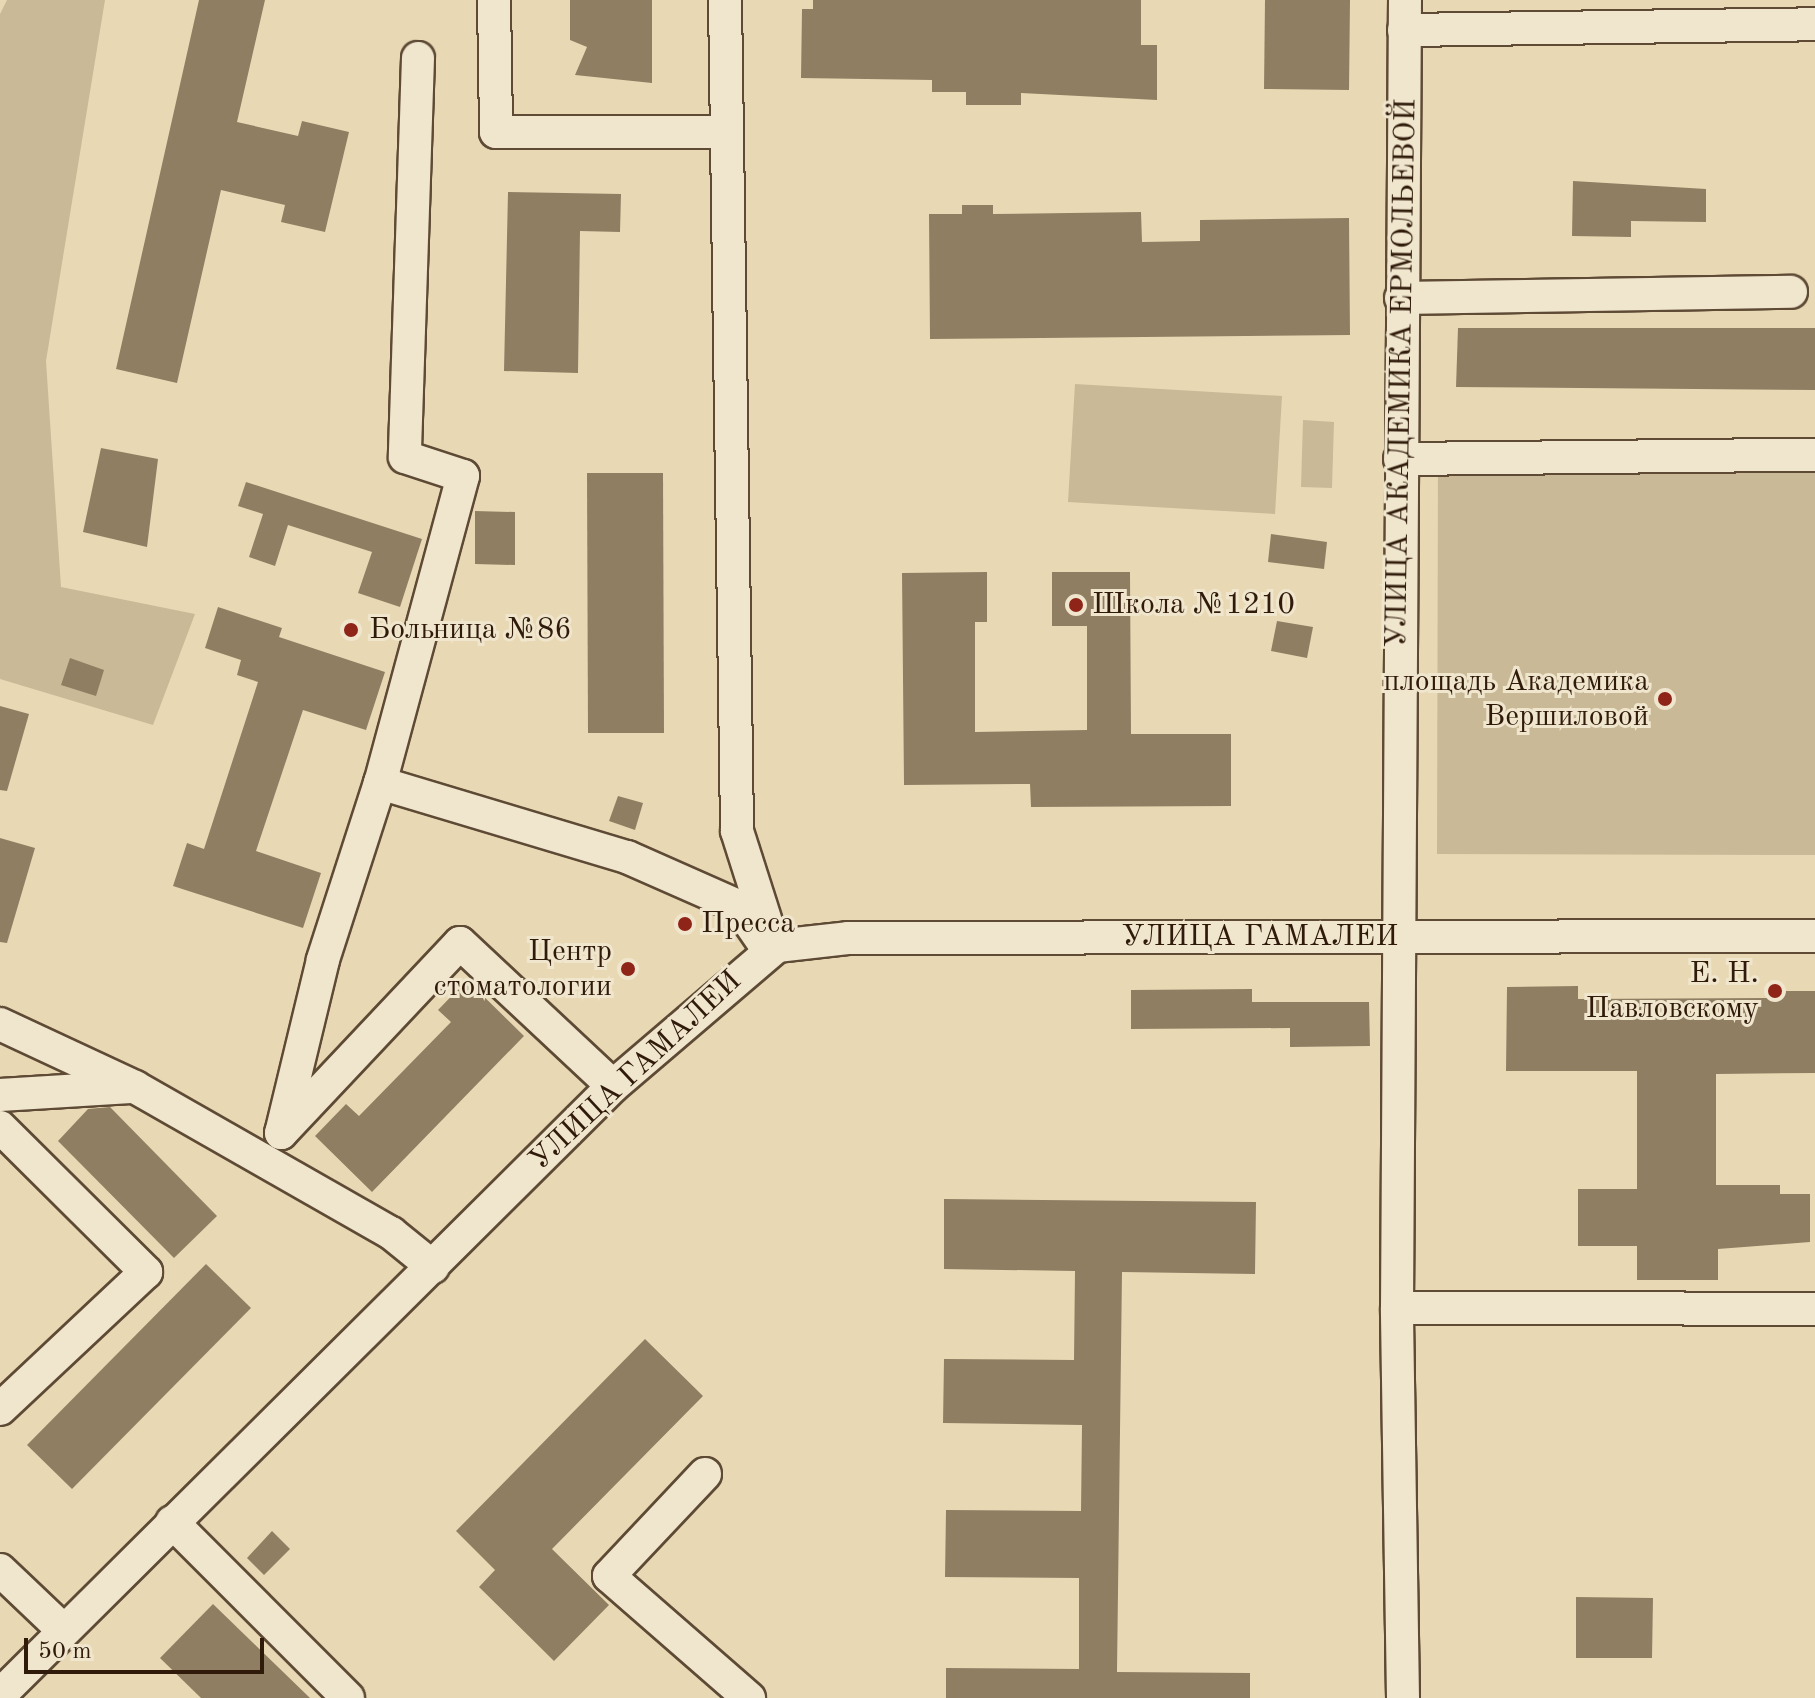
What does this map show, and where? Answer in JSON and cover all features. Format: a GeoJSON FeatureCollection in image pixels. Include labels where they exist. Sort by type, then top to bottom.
{"type":"FeatureCollection","features":[{"type":"Feature","properties":{"kind":"street"},"geometry":{"type":"LineString","coordinates":[[494,0],[496,132],[722,132]]}},
{"type":"Feature","properties":{"kind":"street"},"geometry":{"type":"LineString","coordinates":[[725,0],[722,132],[737,831],[753,896],[773,949]]}},
{"type":"Feature","properties":{"kind":"street"},"geometry":{"type":"LineString","coordinates":[[1405,15],[1815,24]]}},
{"type":"Feature","properties":{"kind":"street","name":"УЛИЦА АКАДЕМИКА ЕРМОЛЬЕВОЙ"},"geometry":{"type":"LineString","coordinates":[[1403,1698],[1397,1308],[1405,15]]}},
{"type":"Feature","properties":{"kind":"street"},"geometry":{"type":"LineString","coordinates":[[418,58],[405,457],[463,476],[380,783],[323,960],[281,1133],[460,943],[613,1086]]}},
{"type":"Feature","properties":{"kind":"street"},"geometry":{"type":"LineString","coordinates":[[1401,298],[1791,292]]}},
{"type":"Feature","properties":{"kind":"street"},"geometry":{"type":"LineString","coordinates":[[1400,459],[1815,455]]}},
{"type":"Feature","properties":{"kind":"street"},"geometry":{"type":"LineString","coordinates":[[380,783],[627,857],[738,906],[773,949]]}},
{"type":"Feature","properties":{"kind":"street","name":"УЛИЦА ГАМАЛЕИ"},"geometry":{"type":"LineString","coordinates":[[0,1695],[613,1086],[773,949],[848,938],[1815,936]]}},
{"type":"Feature","properties":{"kind":"street"},"geometry":{"type":"LineString","coordinates":[[0,1024],[135,1087],[391,1233],[433,1267]]}},
{"type":"Feature","properties":{"kind":"street"},"geometry":{"type":"LineString","coordinates":[[0,1095],[135,1087]]}},
{"type":"Feature","properties":{"kind":"street"},"geometry":{"type":"LineString","coordinates":[[0,1127],[146,1272],[0,1409]]}},
{"type":"Feature","properties":{"kind":"street"},"geometry":{"type":"LineString","coordinates":[[1397,1308],[1815,1309]]}},
{"type":"Feature","properties":{"kind":"street"},"geometry":{"type":"LineString","coordinates":[[705,1474],[609,1576],[749,1698]]}},
{"type":"Feature","properties":{"kind":"street"},"geometry":{"type":"LineString","coordinates":[[172,1522],[348,1698]]}},
{"type":"Feature","properties":{"kind":"street"},"geometry":{"type":"LineString","coordinates":[[0,1570],[64,1631]]}},
{"type":"Feature","properties":{"kind":"shaded area"},"geometry":{"type":"Polygon","coordinates":[[[7,0],[105,0],[46,361],[61,587],[195,614],[153,725],[0,679],[0,14],[7,0]]]}},
{"type":"Feature","properties":{"kind":"shaded area"},"geometry":{"type":"Polygon","coordinates":[[[1075,384],[1282,396],[1275,514],[1068,502],[1075,384]]]}},
{"type":"Feature","properties":{"kind":"shaded area"},"geometry":{"type":"Polygon","coordinates":[[[1303,420],[1334,422],[1332,488],[1301,487],[1303,420]]]}},
{"type":"Feature","properties":{"kind":"shaded area"},"geometry":{"type":"Polygon","coordinates":[[[1438,465],[1815,466],[1815,855],[1437,854],[1438,465]]]}},
{"type":"Feature","properties":{"kind":"building"},"geometry":{"type":"Polygon","coordinates":[[[199,0],[265,0],[237,122],[298,136],[302,121],[349,132],[325,232],[281,222],[285,205],[221,190],[177,383],[116,369],[199,0]]]}},
{"type":"Feature","properties":{"kind":"building"},"geometry":{"type":"Polygon","coordinates":[[[570,0],[652,0],[652,83],[575,75],[587,47],[570,40],[570,0]]]}},
{"type":"Feature","properties":{"kind":"building"},"geometry":{"type":"Polygon","coordinates":[[[813,0],[1141,0],[1141,45],[1157,45],[1157,100],[1021,93],[1021,105],[966,105],[966,92],[932,92],[932,80],[801,78],[802,9],[813,9],[813,0]]]}},
{"type":"Feature","properties":{"kind":"building"},"geometry":{"type":"Polygon","coordinates":[[[1265,0],[1350,0],[1349,90],[1264,89],[1265,0]]]}},
{"type":"Feature","properties":{"kind":"building"},"geometry":{"type":"Polygon","coordinates":[[[1573,181],[1706,189],[1706,222],[1631,221],[1631,237],[1572,236],[1573,181]]]}},
{"type":"Feature","properties":{"kind":"building"},"geometry":{"type":"Polygon","coordinates":[[[508,192],[621,194],[620,232],[580,231],[578,373],[504,371],[508,192]]]}},
{"type":"Feature","properties":{"kind":"building"},"geometry":{"type":"Polygon","coordinates":[[[962,205],[993,205],[993,214],[1141,212],[1142,242],[1200,241],[1200,220],[1349,218],[1350,335],[930,339],[929,214],[962,214],[962,205]]]}},
{"type":"Feature","properties":{"kind":"building"},"geometry":{"type":"Polygon","coordinates":[[[1458,328],[1815,328],[1815,390],[1456,387],[1458,328]]]}},
{"type":"Feature","properties":{"kind":"building"},"geometry":{"type":"Polygon","coordinates":[[[101,448],[158,459],[147,547],[83,532],[101,448]]]}},
{"type":"Feature","properties":{"kind":"building"},"geometry":{"type":"Polygon","coordinates":[[[587,473],[663,473],[664,733],[588,733],[587,473]]]}},
{"type":"Feature","properties":{"kind":"building"},"geometry":{"type":"Polygon","coordinates":[[[246,482],[422,539],[400,607],[358,593],[372,552],[288,525],[275,566],[249,557],[263,514],[238,506],[246,482]]]}},
{"type":"Feature","properties":{"kind":"building"},"geometry":{"type":"Polygon","coordinates":[[[475,511],[515,512],[515,565],[475,564],[475,511]]]}},
{"type":"Feature","properties":{"kind":"building"},"geometry":{"type":"Polygon","coordinates":[[[1271,534],[1327,542],[1324,569],[1268,562],[1271,534]]]}},
{"type":"Feature","properties":{"kind":"building"},"geometry":{"type":"Polygon","coordinates":[[[987,572],[987,622],[975,622],[975,732],[1087,730],[1087,626],[1052,626],[1052,572],[1130,572],[1131,734],[1231,734],[1231,806],[1031,807],[1030,784],[904,785],[902,573],[987,572]]]}},
{"type":"Feature","properties":{"kind":"building"},"geometry":{"type":"Polygon","coordinates":[[[218,607],[282,628],[279,637],[385,672],[366,730],[303,710],[256,851],[321,873],[303,928],[173,886],[187,843],[204,849],[258,682],[237,675],[241,660],[205,648],[218,607]]]}},
{"type":"Feature","properties":{"kind":"building"},"geometry":{"type":"Polygon","coordinates":[[[1277,621],[1313,627],[1307,658],[1271,651],[1277,621]]]}},
{"type":"Feature","properties":{"kind":"building"},"geometry":{"type":"Polygon","coordinates":[[[70,658],[104,670],[96,696],[61,685],[70,658]]]}},
{"type":"Feature","properties":{"kind":"building"},"geometry":{"type":"Polygon","coordinates":[[[0,706],[29,714],[7,791],[0,790],[0,706]]]}},
{"type":"Feature","properties":{"kind":"building"},"geometry":{"type":"Polygon","coordinates":[[[618,796],[643,803],[635,830],[609,821],[618,796]]]}},
{"type":"Feature","properties":{"kind":"building"},"geometry":{"type":"Polygon","coordinates":[[[0,838],[35,848],[7,943],[0,942],[0,838]]]}},
{"type":"Feature","properties":{"kind":"building"},"geometry":{"type":"Polygon","coordinates":[[[467,980],[524,1036],[372,1192],[315,1136],[346,1104],[359,1116],[451,1022],[438,1010],[467,980]]]}},
{"type":"Feature","properties":{"kind":"building"},"geometry":{"type":"Polygon","coordinates":[[[1578,986],[1578,999],[1768,998],[1768,991],[1815,991],[1815,1073],[1716,1074],[1716,1185],[1780,1185],[1780,1194],[1810,1194],[1810,1242],[1718,1249],[1718,1280],[1637,1280],[1637,1246],[1578,1246],[1578,1189],[1637,1189],[1637,1071],[1506,1071],[1507,987],[1578,986]]]}},
{"type":"Feature","properties":{"kind":"building"},"geometry":{"type":"Polygon","coordinates":[[[1252,989],[1252,1002],[1369,1002],[1370,1046],[1290,1047],[1290,1028],[1131,1029],[1131,990],[1252,989]]]}},
{"type":"Feature","properties":{"kind":"building"},"geometry":{"type":"Polygon","coordinates":[[[110,1107],[217,1216],[174,1258],[58,1141],[88,1109],[110,1107]]]}},
{"type":"Feature","properties":{"kind":"building"},"geometry":{"type":"Polygon","coordinates":[[[944,1199],[1256,1202],[1255,1274],[1122,1272],[1117,1672],[1250,1673],[1250,1698],[946,1698],[946,1668],[1079,1669],[1079,1578],[945,1577],[946,1510],[1081,1511],[1082,1425],[943,1423],[944,1359],[1074,1360],[1075,1271],[944,1269],[944,1199]]]}},
{"type":"Feature","properties":{"kind":"building"},"geometry":{"type":"Polygon","coordinates":[[[206,1264],[251,1308],[72,1489],[27,1445],[206,1264]]]}},
{"type":"Feature","properties":{"kind":"building"},"geometry":{"type":"Polygon","coordinates":[[[645,1339],[703,1396],[552,1549],[609,1605],[554,1661],[479,1587],[495,1570],[456,1531],[645,1339]]]}},
{"type":"Feature","properties":{"kind":"building"},"geometry":{"type":"Polygon","coordinates":[[[272,1531],[290,1549],[264,1575],[247,1558],[272,1531]]]}},
{"type":"Feature","properties":{"kind":"building"},"geometry":{"type":"Polygon","coordinates":[[[1576,1597],[1653,1598],[1652,1658],[1576,1658],[1576,1597]]]}},
{"type":"Feature","properties":{"kind":"building"},"geometry":{"type":"Polygon","coordinates":[[[213,1604],[310,1698],[201,1698],[160,1658],[213,1604]]]}},
{"type":"Feature","properties":{"kind":"place","name":"Школа №1210"},"geometry":{"type":"Point","coordinates":[1076,605]}},
{"type":"Feature","properties":{"kind":"place","name":"Больница №86"},"geometry":{"type":"Point","coordinates":[351,630]}},
{"type":"Feature","properties":{"kind":"place","name":"площадь Академика Вершиловой"},"geometry":{"type":"Point","coordinates":[1665,699]}},
{"type":"Feature","properties":{"kind":"place","name":"Пресса"},"geometry":{"type":"Point","coordinates":[685,924]}},
{"type":"Feature","properties":{"kind":"place","name":"Центр стоматологии"},"geometry":{"type":"Point","coordinates":[628,969]}},
{"type":"Feature","properties":{"kind":"place","name":"Е. Н. Павловскому"},"geometry":{"type":"Point","coordinates":[1775,991]}}]}
